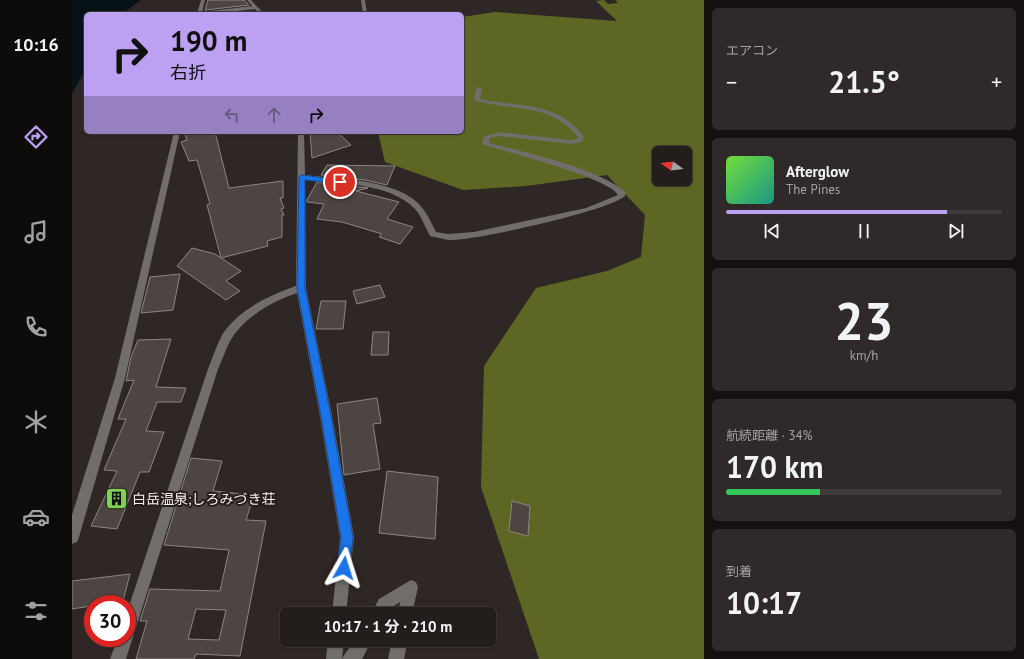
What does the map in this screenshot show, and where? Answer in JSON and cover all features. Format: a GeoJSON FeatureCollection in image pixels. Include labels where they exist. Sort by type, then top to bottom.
{"type":"FeatureCollection","features":[{"type":"Feature","properties":{"kind":"street"},"geometry":{"type":"LineString","coordinates":[[200,12],[203,0]]}},
{"type":"Feature","properties":{"kind":"street"},"geometry":{"type":"LineString","coordinates":[[249,0],[261,12]]}},
{"type":"Feature","properties":{"kind":"street"},"geometry":{"type":"LineString","coordinates":[[363,0],[365,12]]}},
{"type":"Feature","properties":{"kind":"street"},"geometry":{"type":"LineString","coordinates":[[214,12],[257,7]]}},
{"type":"Feature","properties":{"kind":"street"},"geometry":{"type":"LineString","coordinates":[[302,177],[371,186],[396,194],[414,204],[425,216],[433,234],[448,237],[474,235],[534,223],[588,210],[621,196],[622,193],[619,189],[592,176],[486,144],[485,142],[487,137],[500,134],[570,142],[579,141],[581,137],[578,132],[557,115],[545,111],[478,100],[480,89]]}},
{"type":"Feature","properties":{"kind":"street"},"geometry":{"type":"LineString","coordinates":[[72,537],[120,378],[177,134]]}},
{"type":"Feature","properties":{"kind":"street"},"geometry":{"type":"LineString","coordinates":[[301,134],[301,288],[326,416],[347,537],[340,607]]}},
{"type":"Feature","properties":{"kind":"street"},"geometry":{"type":"LineString","coordinates":[[136,606],[213,369],[229,335],[239,324],[270,301],[282,294],[301,288]]}},
{"type":"Feature","properties":{"kind":"street"},"geometry":{"type":"LineString","coordinates":[[382,607],[384,604],[411,587],[407,607]]}},
{"type":"Feature","properties":{"kind":"street"},"geometry":{"type":"LineString","coordinates":[[118,659],[122,647]]}},
{"type":"Feature","properties":{"kind":"street"},"geometry":{"type":"LineString","coordinates":[[334,659],[335,647]]}},
{"type":"Feature","properties":{"kind":"street"},"geometry":{"type":"LineString","coordinates":[[350,659],[356,654],[360,647]]}},
{"type":"Feature","properties":{"kind":"street"},"geometry":{"type":"LineString","coordinates":[[396,659],[399,647]]}},
{"type":"Feature","properties":{"kind":"green space"},"geometry":{"type":"Polygon","coordinates":[[[604,0],[608,4],[618,3],[615,0],[704,0],[704,659],[539,659],[481,487],[484,366],[536,288],[607,271],[641,257],[645,215],[607,175],[526,186],[463,190],[385,162],[378,134],[464,134],[464,17],[495,12],[617,21],[596,1],[604,0]]]}},
{"type":"Feature","properties":{"kind":"shaded area"},"geometry":{"type":"Polygon","coordinates":[[[72,0],[141,0],[125,12],[84,12],[84,73],[72,94],[72,0]]]}},
{"type":"Feature","properties":{"kind":"building"},"geometry":{"type":"Polygon","coordinates":[[[208,0],[244,0],[249,5],[205,10],[208,0]]]}},
{"type":"Feature","properties":{"kind":"building"},"geometry":{"type":"Polygon","coordinates":[[[185,134],[216,134],[229,188],[283,181],[283,198],[280,198],[284,208],[281,209],[284,215],[282,215],[282,237],[267,241],[268,246],[221,258],[207,205],[210,204],[197,160],[189,161],[181,142],[187,140],[185,134]]]}},
{"type":"Feature","properties":{"kind":"building"},"geometry":{"type":"Polygon","coordinates":[[[310,134],[339,134],[351,145],[312,158],[310,134]]]}},
{"type":"Feature","properties":{"kind":"building"},"geometry":{"type":"Polygon","coordinates":[[[327,165],[395,166],[387,185],[365,180],[321,175],[327,165]]]}},
{"type":"Feature","properties":{"kind":"building"},"geometry":{"type":"Polygon","coordinates":[[[317,182],[368,188],[356,191],[399,202],[387,219],[413,227],[400,244],[379,237],[382,234],[342,222],[317,219],[324,204],[307,202],[307,200],[317,182]]]}},
{"type":"Feature","properties":{"kind":"building"},"geometry":{"type":"Polygon","coordinates":[[[192,248],[215,254],[241,271],[226,281],[240,291],[226,300],[177,266],[192,248]]]}},
{"type":"Feature","properties":{"kind":"building"},"geometry":{"type":"Polygon","coordinates":[[[180,274],[173,310],[141,313],[150,277],[180,274]]]}},
{"type":"Feature","properties":{"kind":"building"},"geometry":{"type":"Polygon","coordinates":[[[380,285],[385,297],[357,304],[353,291],[380,285]]]}},
{"type":"Feature","properties":{"kind":"building"},"geometry":{"type":"Polygon","coordinates":[[[321,301],[346,301],[343,329],[316,329],[321,301]]]}},
{"type":"Feature","properties":{"kind":"building"},"geometry":{"type":"Polygon","coordinates":[[[373,332],[389,332],[388,355],[371,355],[373,332]]]}},
{"type":"Feature","properties":{"kind":"building"},"geometry":{"type":"Polygon","coordinates":[[[171,339],[156,387],[186,388],[181,402],[157,402],[146,431],[164,432],[149,472],[140,472],[117,529],[91,526],[117,471],[104,470],[126,419],[118,419],[134,380],[126,381],[131,357],[138,340],[171,339]]]}},
{"type":"Feature","properties":{"kind":"building"},"geometry":{"type":"Polygon","coordinates":[[[377,398],[381,423],[373,424],[380,469],[344,475],[337,404],[377,398]]]}},
{"type":"Feature","properties":{"kind":"building"},"geometry":{"type":"Polygon","coordinates":[[[191,458],[222,461],[213,491],[254,495],[246,520],[266,521],[240,656],[196,654],[194,659],[136,659],[147,621],[140,621],[150,589],[220,591],[229,550],[164,545],[191,458]],[[196,609],[188,639],[219,640],[226,610],[196,609]]]}},
{"type":"Feature","properties":{"kind":"building"},"geometry":{"type":"Polygon","coordinates":[[[387,471],[438,477],[435,539],[379,533],[387,471]]]}},
{"type":"Feature","properties":{"kind":"building"},"geometry":{"type":"Polygon","coordinates":[[[512,501],[530,506],[528,536],[509,531],[512,501]]]}},
{"type":"Feature","properties":{"kind":"building"},"geometry":{"type":"Polygon","coordinates":[[[130,574],[125,595],[84,595],[84,607],[72,609],[72,581],[130,574]]]}},
{"type":"Feature","properties":{"kind":"place","name":"白岳温泉;しろみづき荘"},"geometry":{"type":"Point","coordinates":[116,499]}},
{"type":"Feature","properties":{"kind":"route"},"geometry":{"type":"LineString","coordinates":[[340,182],[302,177],[301,288],[326,416],[347,537],[344,568]]}}]}
